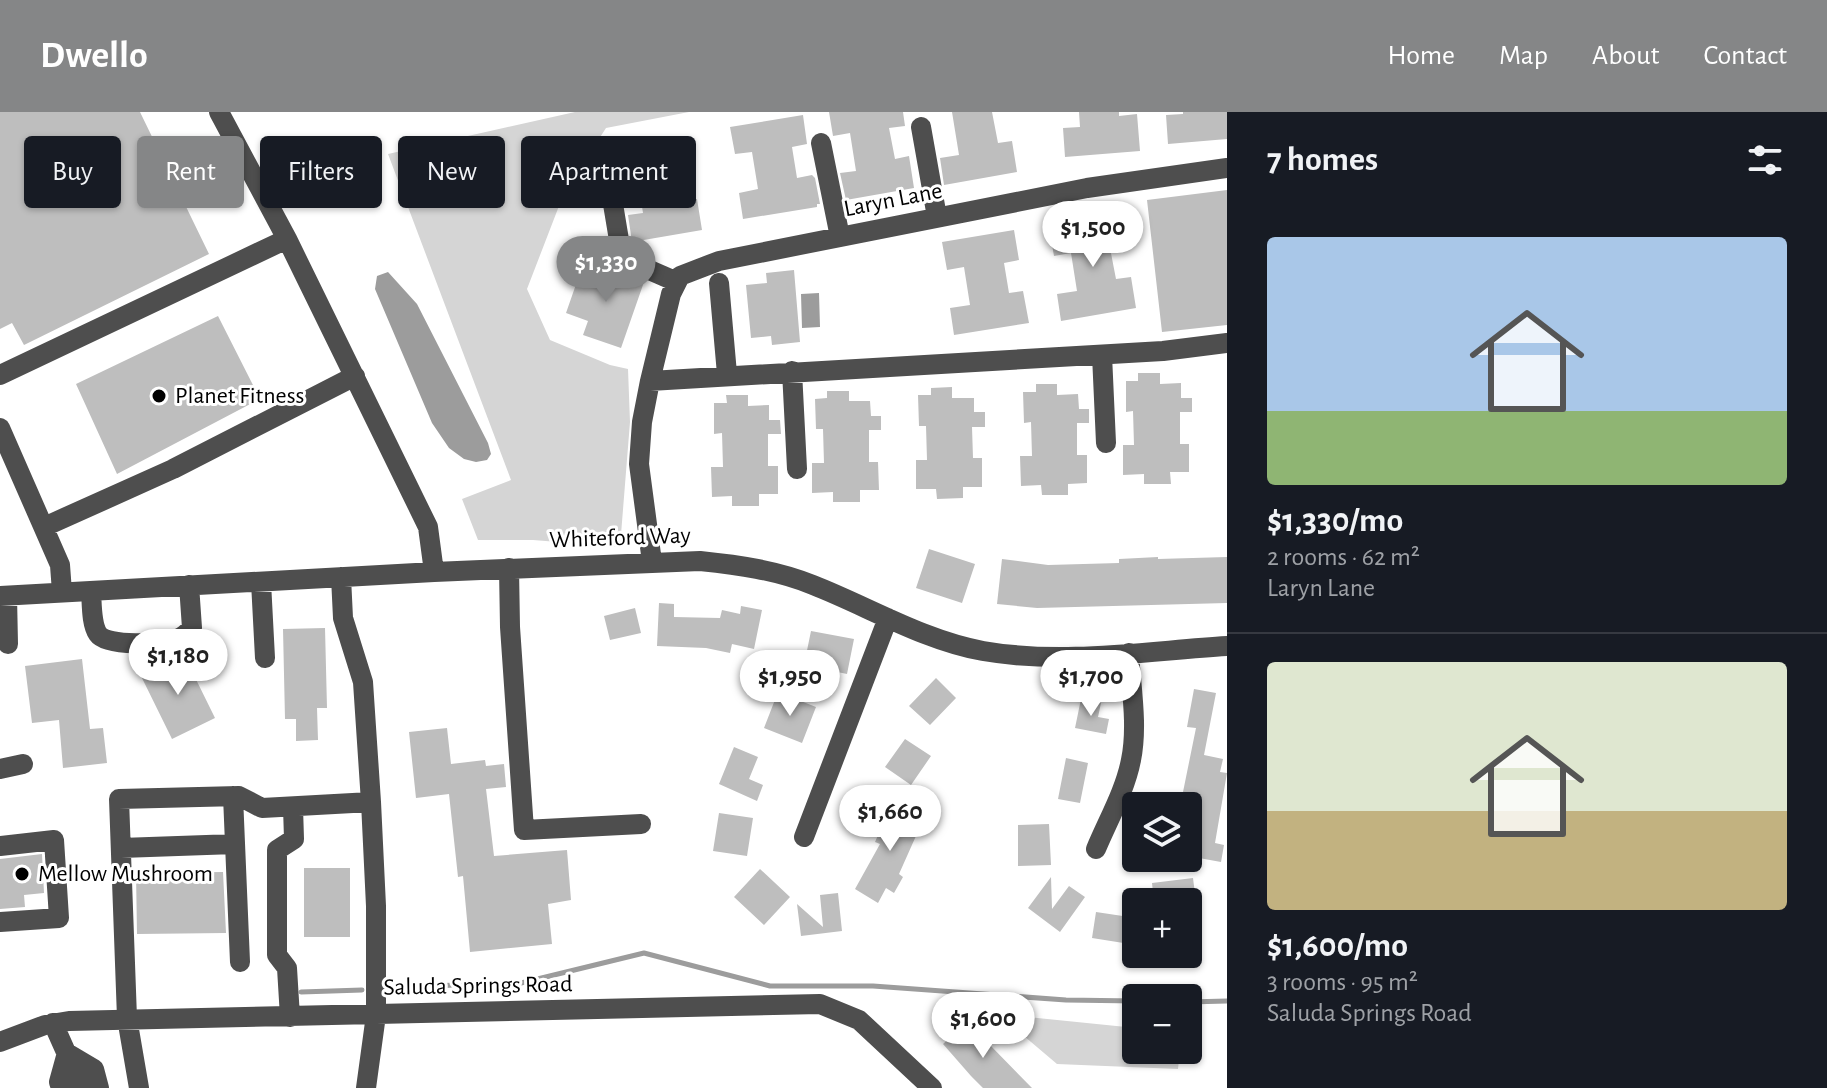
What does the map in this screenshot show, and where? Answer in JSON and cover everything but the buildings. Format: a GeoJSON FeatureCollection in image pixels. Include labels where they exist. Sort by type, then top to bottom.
{"type":"FeatureCollection","features":[{"type":"Feature","properties":{"kind":"street"},"geometry":{"type":"LineString","coordinates":[[219,112],[287,239],[428,527],[434,572]]}},
{"type":"Feature","properties":{"kind":"street"},"geometry":{"type":"LineString","coordinates":[[921,127],[937,217]]}},
{"type":"Feature","properties":{"kind":"street"},"geometry":{"type":"LineString","coordinates":[[821,143],[840,237]]}},
{"type":"Feature","properties":{"kind":"street","name":"Laryn Lane"},"geometry":{"type":"LineString","coordinates":[[677,282],[680,276],[698,267],[719,261],[1087,188],[1227,168]]}},
{"type":"Feature","properties":{"kind":"street"},"geometry":{"type":"LineString","coordinates":[[614,208],[622,258],[677,282],[671,294],[642,422],[639,464],[652,562]]}},
{"type":"Feature","properties":{"kind":"street"},"geometry":{"type":"LineString","coordinates":[[0,375],[287,239]]}},
{"type":"Feature","properties":{"kind":"street"},"geometry":{"type":"LineString","coordinates":[[719,283],[727,374]]}},
{"type":"Feature","properties":{"kind":"street"},"geometry":{"type":"LineString","coordinates":[[650,381],[727,374],[1163,351],[1227,343]]}},
{"type":"Feature","properties":{"kind":"street"},"geometry":{"type":"LineString","coordinates":[[1102,355],[1106,443]]}},
{"type":"Feature","properties":{"kind":"street"},"geometry":{"type":"LineString","coordinates":[[792,371],[797,469]]}},
{"type":"Feature","properties":{"kind":"street"},"geometry":{"type":"LineString","coordinates":[[44,527],[173,469],[355,376]]}},
{"type":"Feature","properties":{"kind":"street"},"geometry":{"type":"LineString","coordinates":[[1,432],[60,565],[62,592]]}},
{"type":"Feature","properties":{"kind":"street","name":"Whiteford Way"},"geometry":{"type":"LineString","coordinates":[[3,596],[509,568],[700,561],[767,570],[813,585],[936,638],[982,651],[1050,656],[1227,646]]}},
{"type":"Feature","properties":{"kind":"street"},"geometry":{"type":"LineString","coordinates":[[509,568],[524,830],[641,824]]}},
{"type":"Feature","properties":{"kind":"street"},"geometry":{"type":"LineString","coordinates":[[341,577],[343,618],[363,682],[371,802],[376,906],[376,1015],[366,1088]]}},
{"type":"Feature","properties":{"kind":"street"},"geometry":{"type":"LineString","coordinates":[[261,582],[265,658]]}},
{"type":"Feature","properties":{"kind":"street"},"geometry":{"type":"LineString","coordinates":[[91,591],[95,628],[103,640],[119,643],[174,640],[192,628],[189,585]]}},
{"type":"Feature","properties":{"kind":"street"},"geometry":{"type":"LineString","coordinates":[[3,596],[8,644]]}},
{"type":"Feature","properties":{"kind":"street"},"geometry":{"type":"LineString","coordinates":[[804,837],[888,618]]}},
{"type":"Feature","properties":{"kind":"street"},"geometry":{"type":"LineString","coordinates":[[1096,849],[1132,759],[1134,739],[1129,653]]}},
{"type":"Feature","properties":{"kind":"street"},"geometry":{"type":"LineString","coordinates":[[0,769],[23,764]]}},
{"type":"Feature","properties":{"kind":"street"},"geometry":{"type":"LineString","coordinates":[[139,1088],[127,1018],[119,799],[233,796],[247,798],[262,808],[371,802]]}},
{"type":"Feature","properties":{"kind":"street"},"geometry":{"type":"LineString","coordinates":[[233,796],[240,962]]}},
{"type":"Feature","properties":{"kind":"street"},"geometry":{"type":"LineString","coordinates":[[290,1017],[287,968],[277,955],[277,850],[294,839],[293,807]]}},
{"type":"Feature","properties":{"kind":"street"},"geometry":{"type":"LineString","coordinates":[[0,846],[54,840],[59,918],[0,922]]}},
{"type":"Feature","properties":{"kind":"street"},"geometry":{"type":"LineString","coordinates":[[121,848],[235,844]]}},
{"type":"Feature","properties":{"kind":"street","name":"Saluda Springs Road"},"geometry":{"type":"LineString","coordinates":[[0,1042],[53,1023],[127,1018],[820,1004],[859,1020],[932,1088]]}},
{"type":"Feature","properties":{"kind":"street"},"geometry":{"type":"LineString","coordinates":[[53,1023],[82,1088]]}},
{"type":"Feature","properties":{"kind":"street"},"geometry":{"type":"LineString","coordinates":[[61,1088],[59,1082],[67,1053]]}},
{"type":"Feature","properties":{"kind":"street"},"geometry":{"type":"LineString","coordinates":[[67,1053],[72,1088]]}},
{"type":"Feature","properties":{"kind":"street"},"geometry":{"type":"LineString","coordinates":[[67,1053],[94,1069],[99,1088]]}},
{"type":"Feature","properties":{"kind":"shaded area"},"geometry":{"type":"Polygon","coordinates":[[[575,112],[689,112],[606,128],[601,136],[521,136],[521,208],[558,208],[527,289],[550,340],[610,365],[628,369],[630,422],[620,547],[533,540],[478,540],[462,499],[511,480],[408,208],[505,208],[505,136],[468,136],[575,112]]]}},
{"type":"Feature","properties":{"kind":"shaded area"},"geometry":{"type":"Polygon","coordinates":[[[398,152],[398,181],[388,154],[398,152]]]}},
{"type":"Feature","properties":{"kind":"shaded area"},"geometry":{"type":"Polygon","coordinates":[[[388,272],[417,304],[488,443],[491,454],[487,460],[476,462],[464,459],[449,448],[432,423],[375,289],[377,276],[388,272]]]}},
{"type":"Feature","properties":{"kind":"shaded area"},"geometry":{"type":"Polygon","coordinates":[[[819,293],[820,327],[802,328],[801,294],[819,293]]]}},
{"type":"Feature","properties":{"kind":"shaded area"},"geometry":{"type":"Polygon","coordinates":[[[998,1014],[1122,1027],[1122,1064],[1179,1064],[1178,1069],[1057,1064],[998,1014]]]}},
{"type":"Feature","properties":{"kind":"waterway"},"geometry":{"type":"LineString","coordinates":[[390,989],[517,984],[644,953],[770,986],[873,986],[1066,1000],[1122,1001]]}},
{"type":"Feature","properties":{"kind":"waterway"},"geometry":{"type":"LineString","coordinates":[[301,992],[362,990]]}},
{"type":"Feature","properties":{"kind":"waterway"},"geometry":{"type":"LineString","coordinates":[[1202,1002],[1227,1001]]}},
{"type":"Feature","properties":{"kind":"place","name":"Planet Fitness"},"geometry":{"type":"Point","coordinates":[159,396]}},
{"type":"Feature","properties":{"kind":"place","name":"Mellow Mushroom"},"geometry":{"type":"Point","coordinates":[22,874]}}]}
